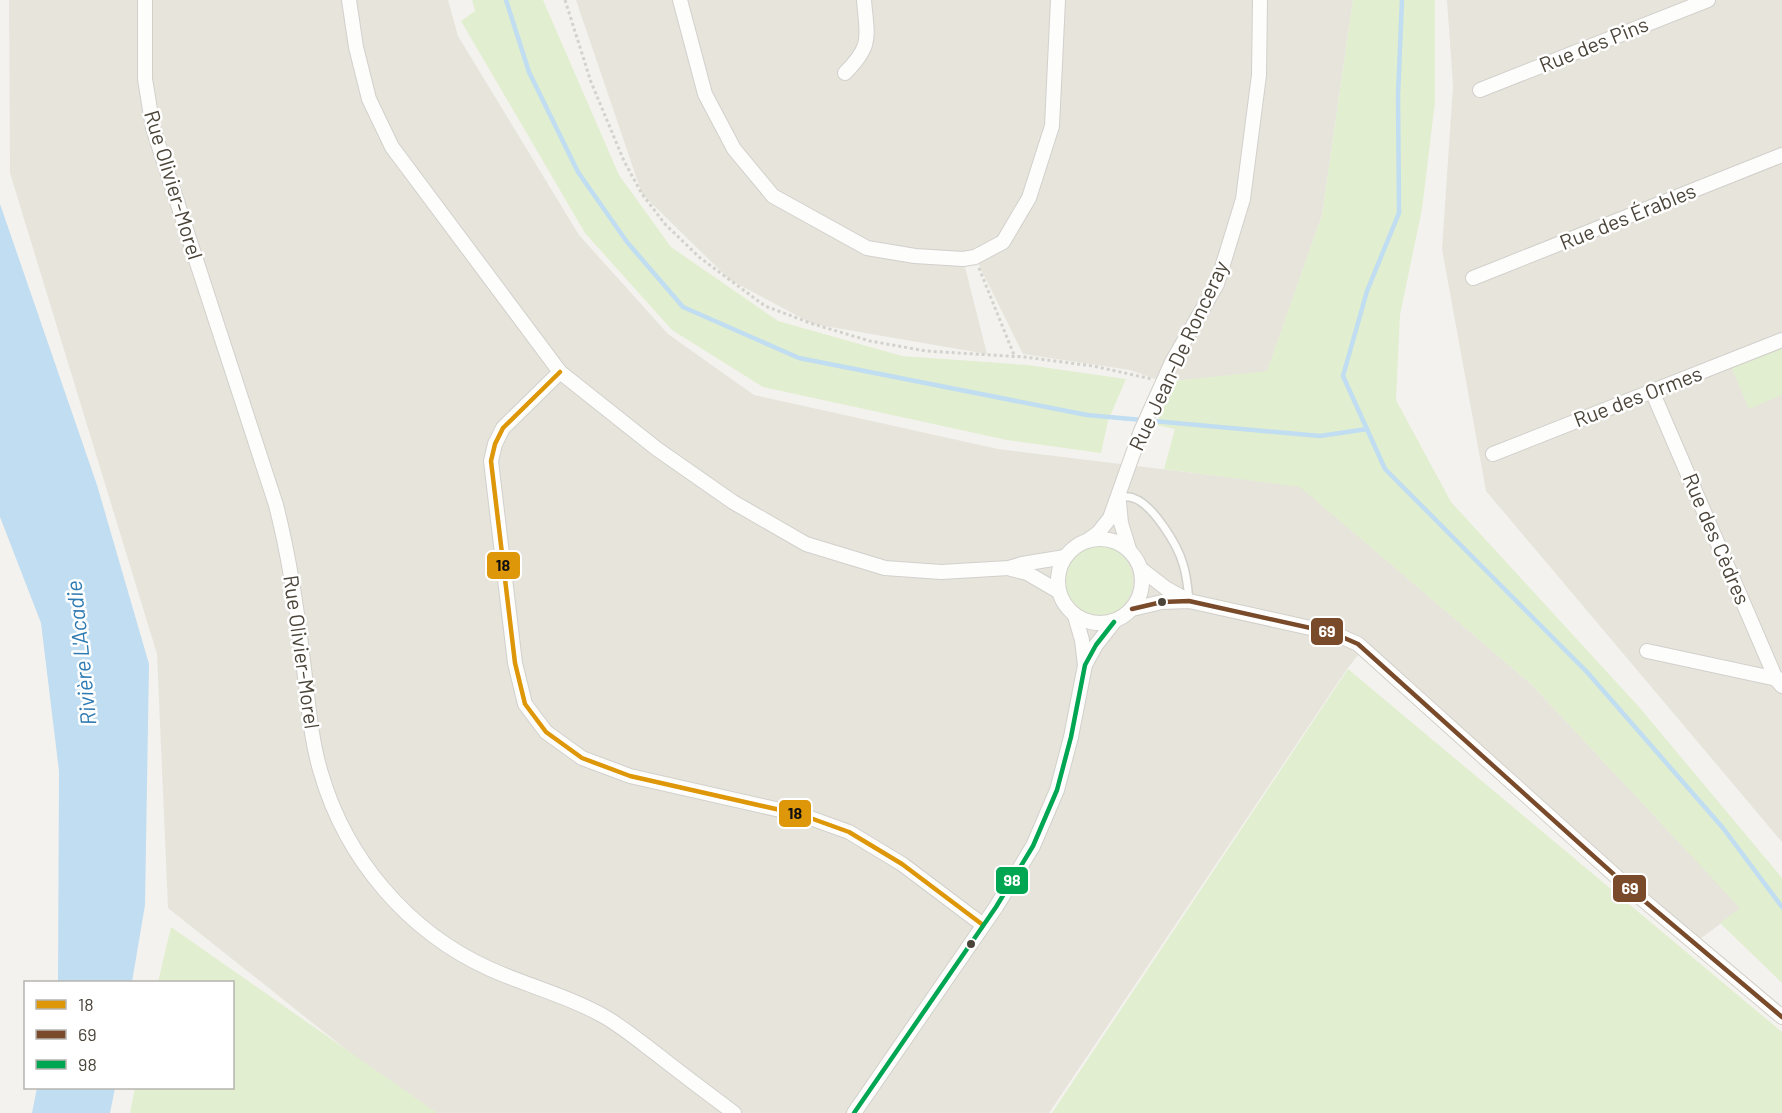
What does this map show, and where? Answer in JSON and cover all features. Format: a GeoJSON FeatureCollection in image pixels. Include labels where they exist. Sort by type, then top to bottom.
{"type":"FeatureCollection","features":[{"type":"Feature","properties":{"kind":"street","name":"Rue Olivier-Morel"},"geometry":{"type":"LineString","coordinates":[[145,0],[145,79],[153,128],[276,505],[295,599],[315,749],[328,793],[352,844],[396,903],[444,944],[483,966],[580,1005],[606,1018],[734,1113]]}},
{"type":"Feature","properties":{"kind":"street"},"geometry":{"type":"LineString","coordinates":[[349,0],[356,47],[369,99],[392,147],[560,372],[657,449],[733,502],[806,544],[885,568],[941,572],[1009,568],[1065,557]]}},
{"type":"Feature","properties":{"kind":"street"},"geometry":{"type":"LineString","coordinates":[[680,0],[705,94],[734,149],[773,196],[867,248],[915,256],[963,259],[975,257],[1003,242],[1029,198],[1052,126],[1058,0]]}},
{"type":"Feature","properties":{"kind":"street"},"geometry":{"type":"LineString","coordinates":[[844,73],[860,58],[867,42],[864,0]]}},
{"type":"Feature","properties":{"kind":"street","name":"Rue Jean-De Ronceray"},"geometry":{"type":"LineString","coordinates":[[1086,541],[1105,526],[1119,497],[1141,431],[1172,362],[1217,284],[1243,199],[1259,75],[1260,0]]}},
{"type":"Feature","properties":{"kind":"street","name":"Rue des Pins"},"geometry":{"type":"LineString","coordinates":[[1480,90],[1708,0]]}},
{"type":"Feature","properties":{"kind":"street","name":"Rue des Érables"},"geometry":{"type":"LineString","coordinates":[[1473,278],[1782,155]]}},
{"type":"Feature","properties":{"kind":"street","name":"Rue des Ormes"},"geometry":{"type":"LineString","coordinates":[[1493,454],[1782,340]]}},
{"type":"Feature","properties":{"kind":"street"},"geometry":{"type":"LineString","coordinates":[[560,372],[503,428],[495,444],[491,461],[515,663],[525,704],[546,732],[582,758],[630,776],[802,815],[849,832],[902,864],[983,925]]}},
{"type":"Feature","properties":{"kind":"street","name":"Rue des Cèdres"},"geometry":{"type":"LineString","coordinates":[[1652,391],[1780,682]]}},
{"type":"Feature","properties":{"kind":"street","name":"Rue Jean-De Ronceray"},"geometry":{"type":"LineString","coordinates":[[1119,497],[1121,523],[1129,549]]}},
{"type":"Feature","properties":{"kind":"street"},"geometry":{"type":"LineString","coordinates":[[1114,622],[1093,623],[1075,616],[1067,609],[1058,591],[1057,579],[1065,557],[1086,541],[1100,539],[1113,541],[1129,549],[1141,569],[1189,602]]}},
{"type":"Feature","properties":{"kind":"street"},"geometry":{"type":"LineString","coordinates":[[1009,568],[1035,577],[1058,591]]}},
{"type":"Feature","properties":{"kind":"street"},"geometry":{"type":"LineString","coordinates":[[1132,609],[1142,590],[1141,569]]}},
{"type":"Feature","properties":{"kind":"street"},"geometry":{"type":"LineString","coordinates":[[854,1113],[1014,879],[1033,846],[1047,816],[1066,757],[1085,665],[1096,645],[1114,622],[1132,609],[1162,602],[1189,602],[1333,633],[1352,640],[1364,648],[1622,882],[1782,1017]]}},
{"type":"Feature","properties":{"kind":"street"},"geometry":{"type":"LineString","coordinates":[[1075,616],[1085,665]]}},
{"type":"Feature","properties":{"kind":"street"},"geometry":{"type":"LineString","coordinates":[[1647,651],[1780,682]]}},
{"type":"Feature","properties":{"kind":"lane"},"geometry":{"type":"LineString","coordinates":[[1119,497],[1133,498],[1144,504],[1166,531],[1183,564],[1189,602]]}},
{"type":"Feature","properties":{"kind":"path"},"geometry":{"type":"LineString","coordinates":[[565,0],[591,82],[624,161],[642,194],[665,224],[699,257],[765,306],[813,324],[870,341],[926,351],[988,356],[1014,355],[1094,366],[1163,382]]}},
{"type":"Feature","properties":{"kind":"path"},"geometry":{"type":"LineString","coordinates":[[975,257],[1014,355]]}},
{"type":"Feature","properties":{"kind":"shaded area"},"geometry":{"type":"Polygon","coordinates":[[[9,0],[448,0],[458,36],[579,235],[668,334],[754,395],[998,449],[1300,486],[1531,684],[1741,908],[1695,943],[1364,648],[1347,669],[1049,1113],[436,1113],[392,1086],[168,908],[157,654],[10,173],[9,0]]]}},
{"type":"Feature","properties":{"kind":"shaded area"},"geometry":{"type":"Polygon","coordinates":[[[576,0],[1353,0],[1322,215],[1267,372],[1163,382],[1130,370],[1023,354],[975,257],[963,259],[987,354],[813,324],[730,280],[642,194],[576,0]]]}},
{"type":"Feature","properties":{"kind":"shaded area"},"geometry":{"type":"Polygon","coordinates":[[[1447,0],[1782,0],[1782,842],[1486,491],[1442,249],[1453,86],[1447,0]]]}},
{"type":"Feature","properties":{"kind":"green space"},"geometry":{"type":"Polygon","coordinates":[[[472,0],[543,0],[619,175],[671,247],[778,321],[902,356],[1028,365],[1126,379],[1108,421],[1101,453],[1007,440],[763,387],[672,330],[585,233],[461,21],[475,11],[472,0]]]}},
{"type":"Feature","properties":{"kind":"green space"},"geometry":{"type":"Polygon","coordinates":[[[1353,0],[1435,0],[1435,102],[1422,209],[1400,315],[1396,400],[1451,502],[1640,708],[1782,878],[1782,983],[1720,923],[1740,908],[1531,684],[1300,487],[1164,469],[1175,429],[1156,425],[1174,381],[1267,371],[1322,215],[1353,0]]]}},
{"type":"Feature","properties":{"kind":"green space"},"geometry":{"type":"Polygon","coordinates":[[[1782,340],[1782,395],[1749,409],[1729,361],[1782,340]]]}},
{"type":"Feature","properties":{"kind":"green space"},"geometry":{"type":"Polygon","coordinates":[[[1097,545],[1117,551],[1127,561],[1133,581],[1127,601],[1117,611],[1097,617],[1077,611],[1067,601],[1061,581],[1067,561],[1077,551],[1097,545]]]}},
{"type":"Feature","properties":{"kind":"green space"},"geometry":{"type":"Polygon","coordinates":[[[1348,669],[1782,1032],[1782,1113],[1052,1113],[1348,669]]]}},
{"type":"Feature","properties":{"kind":"green space"},"geometry":{"type":"Polygon","coordinates":[[[171,927],[437,1113],[130,1113],[135,1089],[234,1089],[234,981],[158,981],[171,927]]]}},
{"type":"Feature","properties":{"kind":"water","name":"Rivière L'Acadie"},"geometry":{"type":"Polygon","coordinates":[[[0,204],[97,485],[149,664],[145,905],[132,981],[58,981],[59,771],[41,623],[0,517],[0,204]]]}},
{"type":"Feature","properties":{"kind":"water"},"geometry":{"type":"Polygon","coordinates":[[[37,1089],[115,1089],[110,1113],[32,1113],[37,1089]]]}},
{"type":"Feature","properties":{"kind":"waterway"},"geometry":{"type":"LineString","coordinates":[[506,0],[529,72],[578,172],[627,242],[683,307],[799,358],[1087,415],[1320,436],[1367,429]]}},
{"type":"Feature","properties":{"kind":"waterway"},"geometry":{"type":"LineString","coordinates":[[1402,0],[1398,95],[1399,213],[1367,291],[1343,376],[1385,469],[1587,672],[1723,828],[1782,907]]}},
{"type":"Feature","properties":{"kind":"transit line","name":"18"},"geometry":{"type":"LineString","coordinates":[[560,372],[503,428],[495,444],[491,461],[515,663],[525,704],[546,732],[582,758],[630,776],[802,815],[849,832],[902,864],[983,925]]}},
{"type":"Feature","properties":{"kind":"transit line","name":"69"},"geometry":{"type":"LineString","coordinates":[[1132,609],[1162,602],[1189,601],[1333,633],[1358,644],[1629,888],[1782,1017]]}},
{"type":"Feature","properties":{"kind":"transit line","name":"98"},"geometry":{"type":"LineString","coordinates":[[854,1113],[996,907],[1033,846],[1057,790],[1071,737],[1085,665],[1096,645],[1114,622]]}}]}
